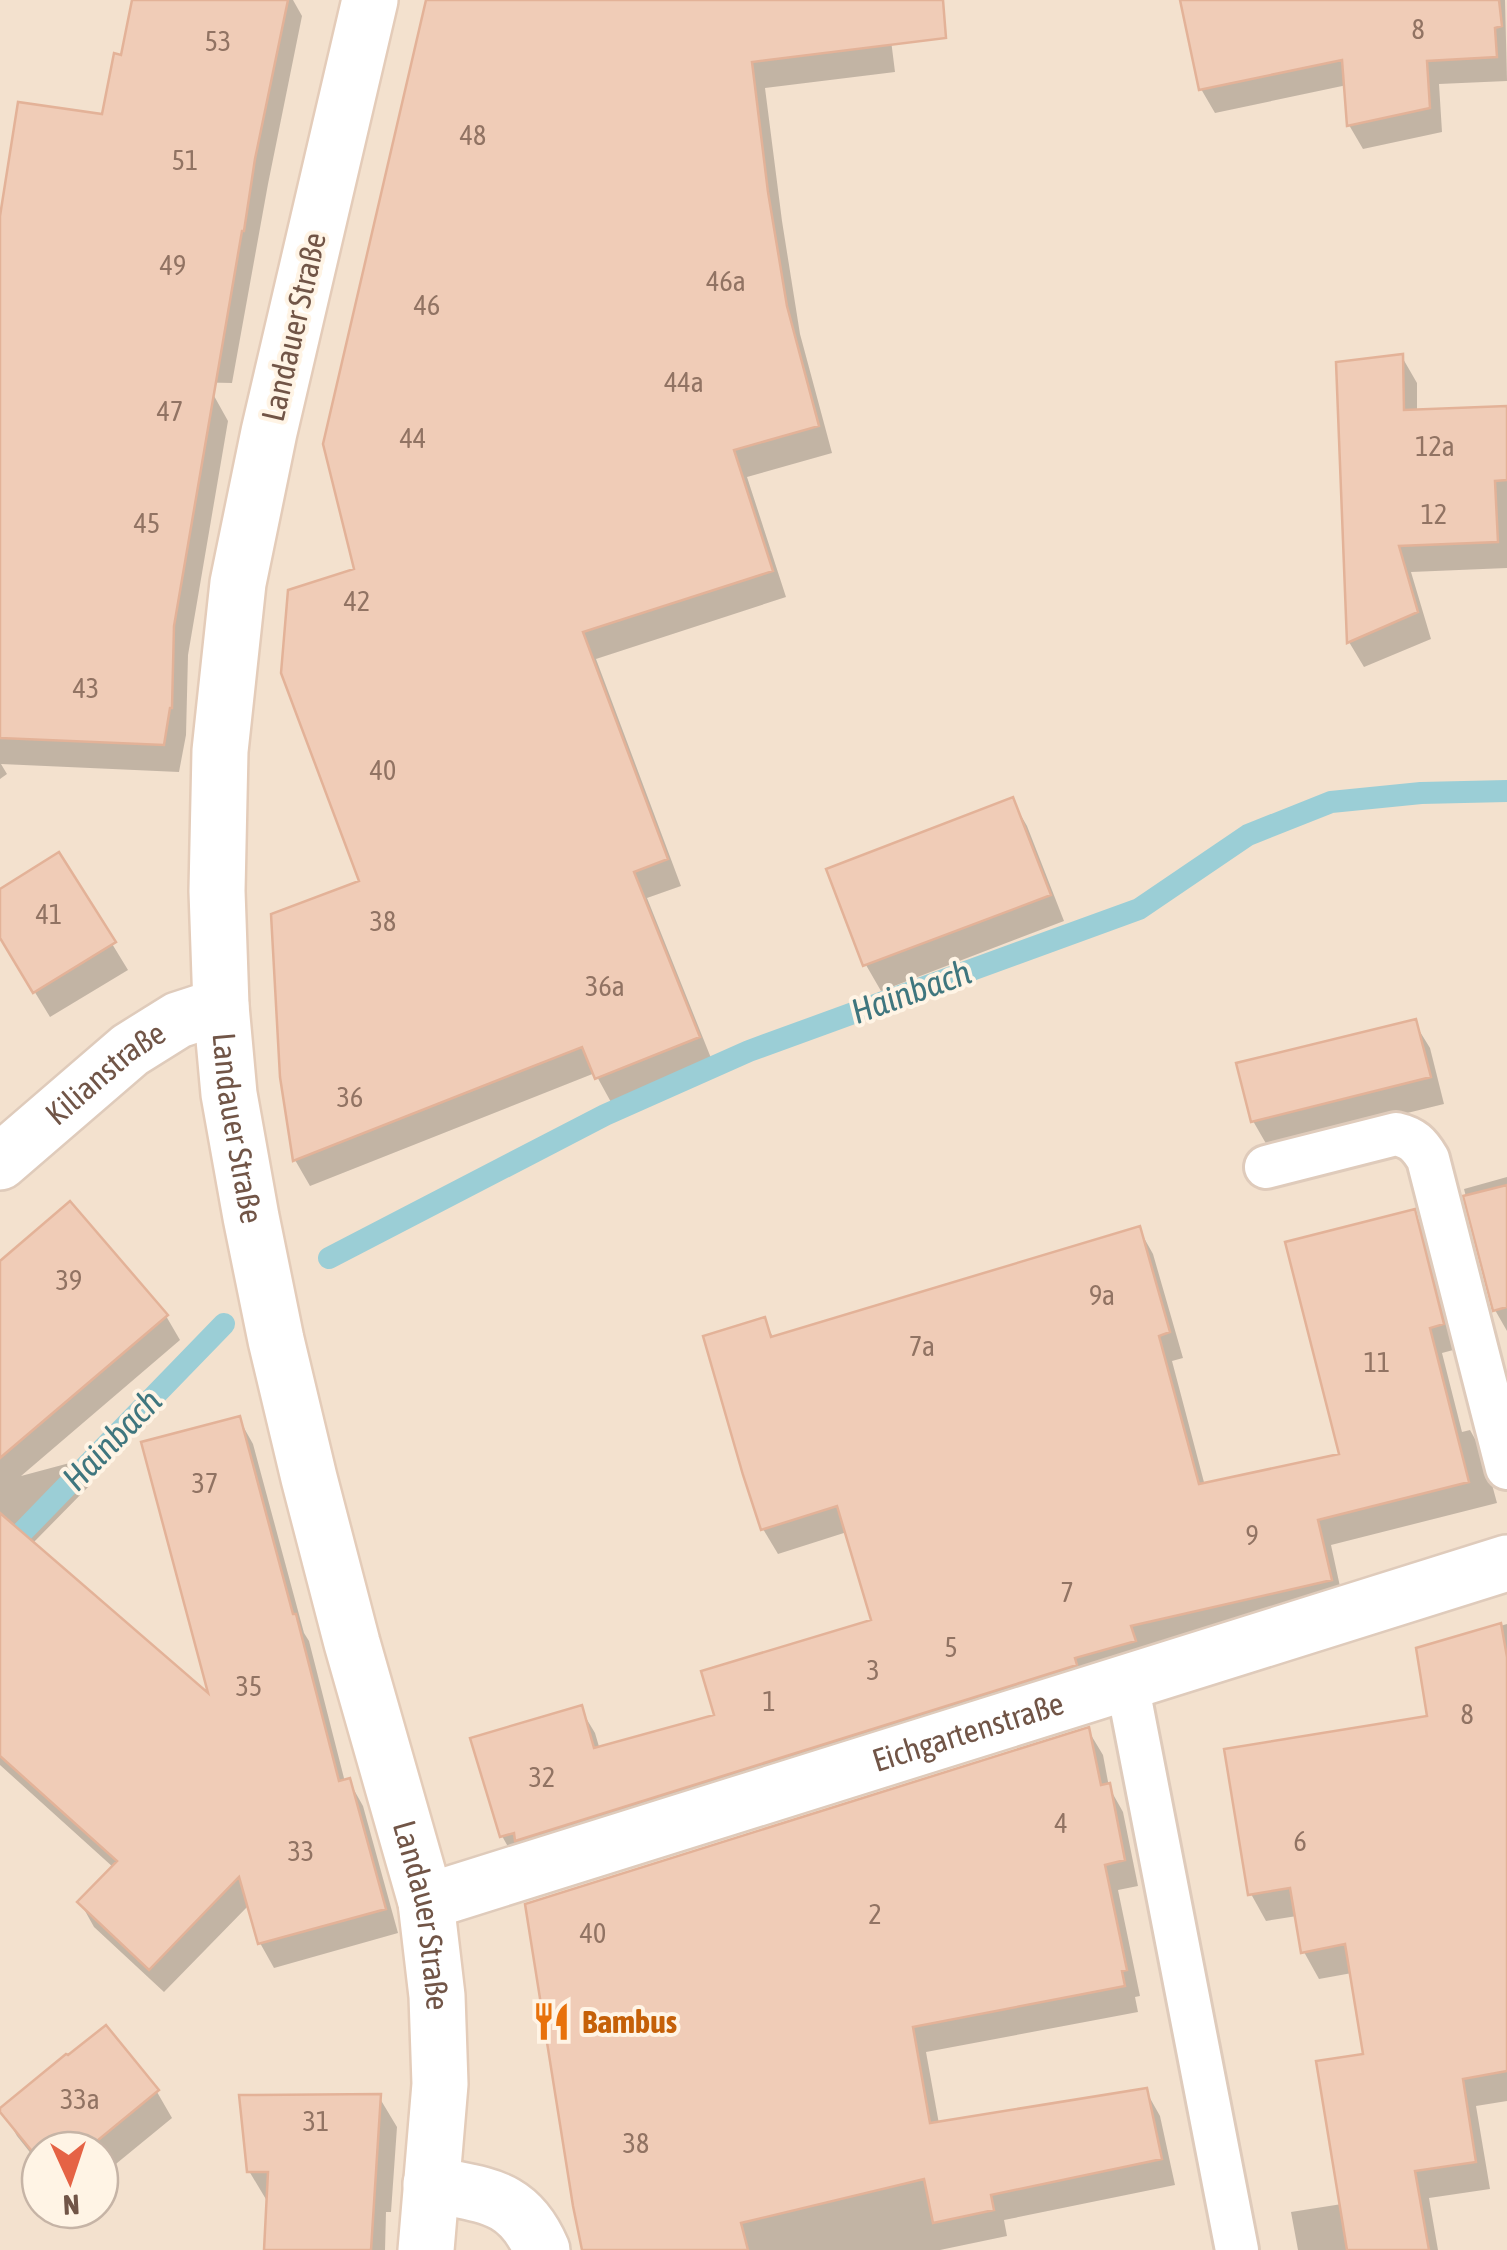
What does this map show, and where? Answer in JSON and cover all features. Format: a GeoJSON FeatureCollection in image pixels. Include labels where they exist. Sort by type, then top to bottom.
{"type":"FeatureCollection","features":[{"type":"Feature","properties":{"kind":"main road","name":"Landauer Straße"},"geometry":{"type":"LineString","coordinates":[[370,0],[273,413],[238,583],[220,751],[217,891],[229,1094],[250,1217],[276,1340],[347,1625],[426,1902],[437,1996],[440,2084],[426,2250]]}},
{"type":"Feature","properties":{"kind":"main road","name":"Kilianstraße"},"geometry":{"type":"LineString","coordinates":[[0,1162],[130,1050],[178,1020],[221,1006]]}},
{"type":"Feature","properties":{"kind":"main road","name":"Eichgartenstraße"},"geometry":{"type":"LineString","coordinates":[[426,1902],[1507,1563]]}},
{"type":"Feature","properties":{"kind":"main road"},"geometry":{"type":"LineString","coordinates":[[431,2184],[514,2206],[534,2230],[542,2250]]}},
{"type":"Feature","properties":{"kind":"lane"},"geometry":{"type":"LineString","coordinates":[[1266,1167],[1396,1134],[1418,1144],[1428,1159],[1507,1468]]}},
{"type":"Feature","properties":{"kind":"lane"},"geometry":{"type":"LineString","coordinates":[[1127,1683],[1237,2250]]}},
{"type":"Feature","properties":{"kind":"shaded area"},"geometry":{"type":"Polygon","coordinates":[[[0,0],[1507,0],[1507,2250],[0,2250],[0,0]]]}},
{"type":"Feature","properties":{"kind":"building"},"geometry":{"type":"Polygon","coordinates":[[[132,0],[288,0],[255,159],[174,626],[172,708],[164,745],[0,738],[0,216],[18,102],[102,114],[114,53],[121,55],[132,0]]]}},
{"type":"Feature","properties":{"kind":"building"},"geometry":{"type":"Polygon","coordinates":[[[426,0],[943,0],[946,38],[752,62],[787,306],[819,426],[734,450],[773,571],[583,632],[668,859],[634,872],[700,1037],[595,1079],[582,1047],[293,1161],[280,1077],[271,914],[359,881],[281,673],[288,590],[354,569],[323,444],[426,0]]]}},
{"type":"Feature","properties":{"kind":"building"},"geometry":{"type":"Polygon","coordinates":[[[1180,0],[1499,0],[1502,26],[1495,28],[1497,57],[1427,61],[1430,108],[1347,126],[1342,60],[1199,90],[1180,0]]]}},
{"type":"Feature","properties":{"kind":"building"},"geometry":{"type":"Polygon","coordinates":[[[1403,354],[1404,410],[1507,406],[1507,480],[1495,481],[1498,542],[1399,546],[1418,612],[1347,643],[1336,362],[1403,354]]]}},
{"type":"Feature","properties":{"kind":"building"},"geometry":{"type":"Polygon","coordinates":[[[1013,797],[1051,895],[863,966],[826,869],[1013,797]]]}},
{"type":"Feature","properties":{"kind":"building"},"geometry":{"type":"Polygon","coordinates":[[[59,852],[116,942],[33,993],[0,938],[0,889],[59,852]]]}},
{"type":"Feature","properties":{"kind":"building"},"geometry":{"type":"Polygon","coordinates":[[[1416,1019],[1431,1077],[1251,1122],[1236,1063],[1416,1019]]]}},
{"type":"Feature","properties":{"kind":"building"},"geometry":{"type":"Polygon","coordinates":[[[1507,1185],[1507,1307],[1493,1311],[1463,1196],[1507,1185]]]}},
{"type":"Feature","properties":{"kind":"building"},"geometry":{"type":"Polygon","coordinates":[[[70,1201],[168,1315],[0,1458],[0,1261],[70,1201]]]}},
{"type":"Feature","properties":{"kind":"building"},"geometry":{"type":"Polygon","coordinates":[[[1415,1209],[1444,1324],[1430,1328],[1469,1482],[1318,1520],[1332,1580],[1131,1626],[1136,1641],[1075,1658],[1077,1665],[515,1841],[514,1833],[500,1837],[470,1738],[582,1705],[594,1748],[714,1715],[701,1671],[871,1620],[837,1506],[761,1530],[703,1336],[765,1317],[771,1337],[1140,1226],[1170,1332],[1159,1336],[1199,1484],[1339,1454],[1285,1242],[1415,1209]]]}},
{"type":"Feature","properties":{"kind":"building"},"geometry":{"type":"Polygon","coordinates":[[[240,1416],[339,1781],[350,1778],[386,1909],[258,1944],[239,1877],[149,1970],[77,1902],[117,1861],[0,1756],[0,1513],[208,1693],[141,1442],[240,1416]]]}},
{"type":"Feature","properties":{"kind":"building"},"geometry":{"type":"Polygon","coordinates":[[[1501,1623],[1507,1657],[1507,2071],[1463,2079],[1476,2162],[1415,2171],[1429,2250],[1347,2250],[1316,2061],[1363,2054],[1345,1944],[1301,1953],[1290,1888],[1248,1895],[1224,1749],[1427,1716],[1416,1648],[1501,1623]]]}},
{"type":"Feature","properties":{"kind":"building"},"geometry":{"type":"Polygon","coordinates":[[[1089,1727],[1101,1785],[1110,1783],[1125,1860],[1105,1865],[1127,1970],[1122,1971],[1125,1986],[913,2027],[930,2123],[1147,2088],[1162,2159],[991,2195],[994,2210],[933,2223],[924,2179],[741,2223],[748,2250],[582,2250],[525,1904],[1089,1727]]]}},
{"type":"Feature","properties":{"kind":"building"},"geometry":{"type":"Polygon","coordinates":[[[106,2025],[159,2090],[110,2130],[20,2130],[20,2137],[0,2108],[106,2025]]]}},
{"type":"Feature","properties":{"kind":"building"},"geometry":{"type":"Polygon","coordinates":[[[381,2094],[371,2250],[264,2250],[268,2172],[247,2172],[239,2095],[381,2094]]]}},
{"type":"Feature","properties":{"kind":"waterway","name":"Hainbach"},"geometry":{"type":"LineString","coordinates":[[329,1258],[605,1115],[749,1051],[1139,909],[1248,835],[1331,802],[1421,793],[1507,791]]}},
{"type":"Feature","properties":{"kind":"waterway","name":"Hainbach"},"geometry":{"type":"LineString","coordinates":[[0,1555],[224,1324]]}},
{"type":"Feature","properties":{"kind":"place","name":"Bambus"},"geometry":{"type":"Point","coordinates":[552,2022]}}]}
